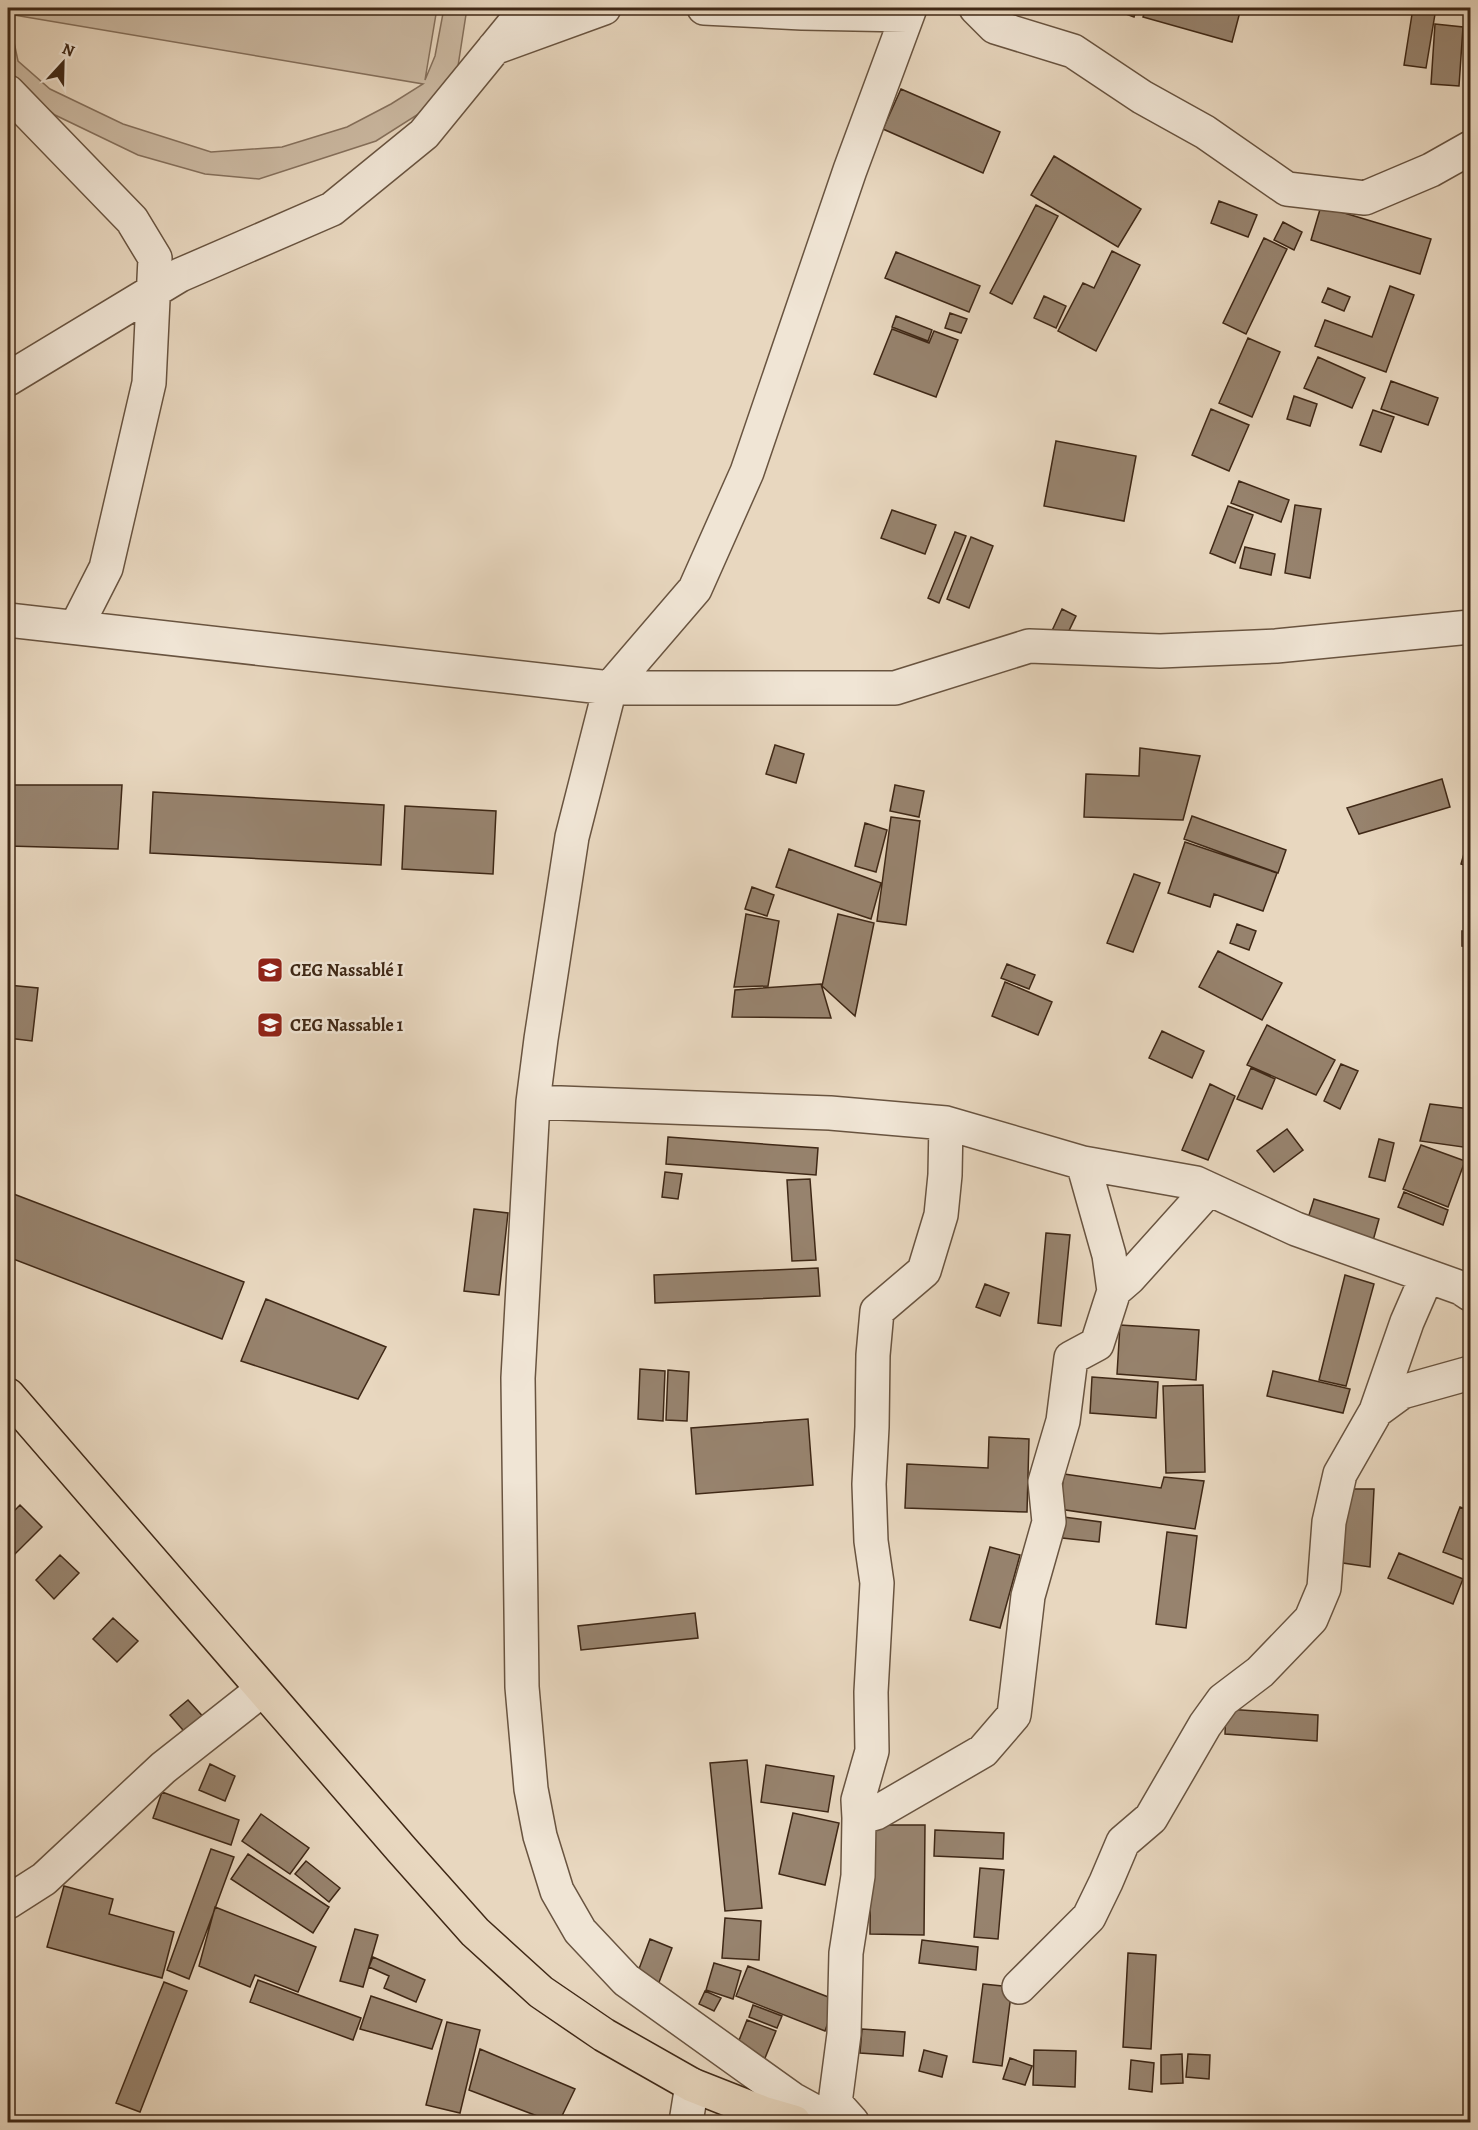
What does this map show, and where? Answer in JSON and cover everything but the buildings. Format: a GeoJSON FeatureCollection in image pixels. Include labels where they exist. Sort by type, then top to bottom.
{"type":"FeatureCollection","features":[{"type":"Feature","properties":{"kind":"main road"},"geometry":{"type":"LineString","coordinates":[[8,1395],[262,1690],[483,1939],[541,1992],[604,2035],[692,2085],[763,2113],[794,2122]]}},
{"type":"Feature","properties":{"kind":"street"},"geometry":{"type":"LineString","coordinates":[[8,379],[180,275],[333,209],[424,134],[527,8]]}},
{"type":"Feature","properties":{"kind":"street"},"geometry":{"type":"LineString","coordinates":[[492,49],[603,8]]}},
{"type":"Feature","properties":{"kind":"street"},"geometry":{"type":"LineString","coordinates":[[704,8],[802,14],[908,11],[850,170],[747,472],[695,589],[610,688],[572,837],[533,1102],[518,1378],[522,1697],[531,1789],[540,1836],[557,1891],[580,1931],[626,1980],[792,2099],[834,2122]]}},
{"type":"Feature","properties":{"kind":"street"},"geometry":{"type":"LineString","coordinates":[[976,8],[994,27],[1074,51],[1142,97],[1205,132],[1287,189],[1365,198],[1431,170],[1470,148]]}},
{"type":"Feature","properties":{"kind":"street"},"geometry":{"type":"LineString","coordinates":[[8,92],[132,220],[155,258],[148,382],[106,568],[76,627]]}},
{"type":"Feature","properties":{"kind":"street"},"geometry":{"type":"LineString","coordinates":[[8,620],[610,688],[895,688],[1029,646],[1160,651],[1276,646],[1470,627]]}},
{"type":"Feature","properties":{"kind":"street"},"geometry":{"type":"LineString","coordinates":[[533,1102],[830,1113],[946,1123],[1083,1163],[1196,1183],[1296,1229],[1427,1276],[1470,1294]]}},
{"type":"Feature","properties":{"kind":"street"},"geometry":{"type":"LineString","coordinates":[[852,2122],[835,2103],[844,2034],[846,1953],[858,1876],[858,1800],[872,1751],[871,1692],[877,1583],[871,1541],[869,1484],[873,1355],[877,1311],[924,1271],[941,1215],[945,1175],[946,1123]]}},
{"type":"Feature","properties":{"kind":"street"},"geometry":{"type":"LineString","coordinates":[[859,1818],[876,1813],[983,1751],[1014,1715],[1028,1596],[1048,1522],[1045,1482],[1063,1421],[1071,1358],[1097,1344],[1114,1291],[1108,1255],[1083,1163]]}},
{"type":"Feature","properties":{"kind":"street"},"geometry":{"type":"LineString","coordinates":[[1114,1291],[1129,1278],[1209,1189]]}},
{"type":"Feature","properties":{"kind":"street"},"geometry":{"type":"LineString","coordinates":[[1019,1987],[1089,1917],[1123,1842],[1150,1818],[1205,1725],[1223,1700],[1260,1672],[1311,1619],[1324,1588],[1329,1522],[1340,1474],[1376,1411],[1407,1322],[1427,1276]]}},
{"type":"Feature","properties":{"kind":"street"},"geometry":{"type":"LineString","coordinates":[[1376,1411],[1402,1392],[1470,1373]]}},
{"type":"Feature","properties":{"kind":"street"},"geometry":{"type":"LineString","coordinates":[[8,1902],[44,1879],[163,1768],[262,1690]]}},
{"type":"Feature","properties":{"kind":"street"},"geometry":{"type":"LineString","coordinates":[[686,2122],[692,2085]]}},
{"type":"Feature","properties":{"kind":"shaded area"},"geometry":{"type":"Polygon","coordinates":[[[8,8],[437,8],[425,80],[435,56],[444,8],[467,8],[458,66],[428,108],[376,141],[259,179],[205,174],[138,155],[55,115],[8,75],[8,8]],[[8,14],[18,61],[50,89],[123,124],[211,152],[282,147],[347,127],[423,84],[8,14]]]}},
{"type":"Feature","properties":{"kind":"place","name":"CEG Nassablé I"},"geometry":{"type":"Point","coordinates":[270,970]}},
{"type":"Feature","properties":{"kind":"place","name":"CEG Nassable 1"},"geometry":{"type":"Point","coordinates":[270,1025]}}]}
